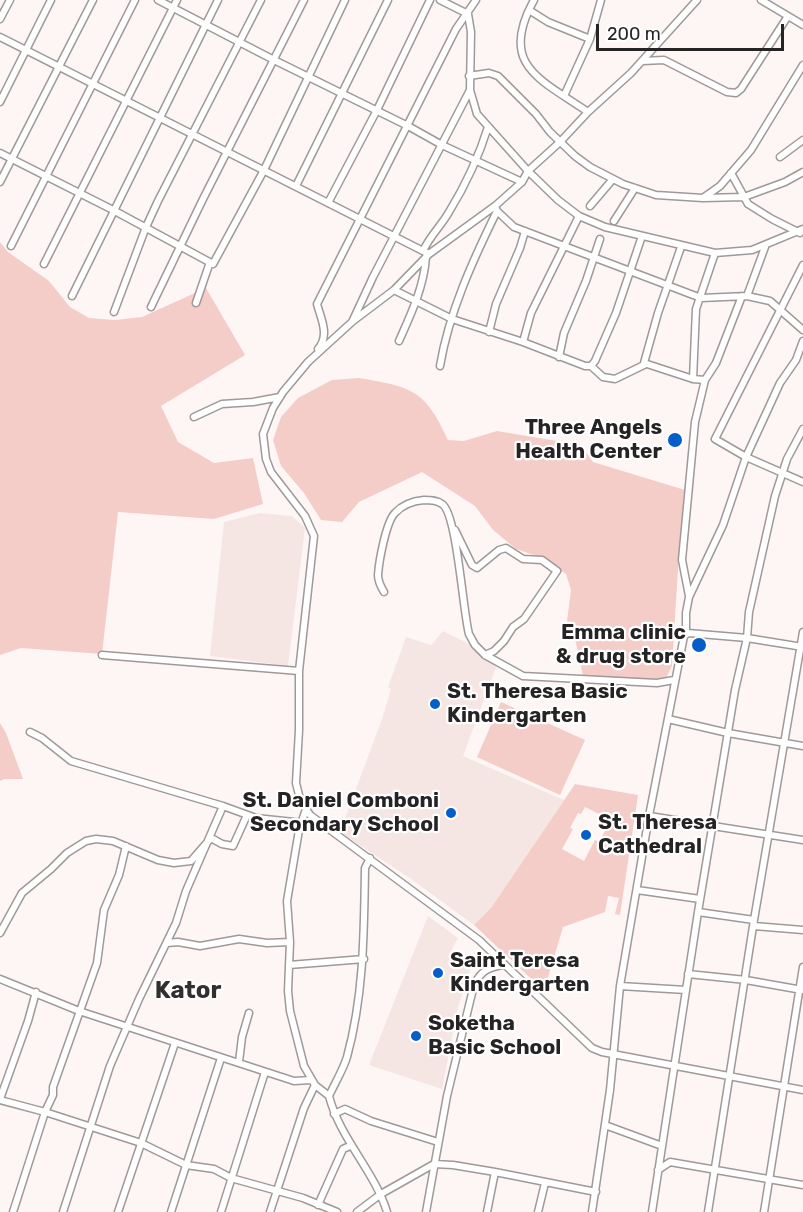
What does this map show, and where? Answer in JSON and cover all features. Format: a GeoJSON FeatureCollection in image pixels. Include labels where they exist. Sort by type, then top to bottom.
{"type":"FeatureCollection","features":[{"type":"Feature","properties":{"kind":"street"},"geometry":{"type":"LineString","coordinates":[[0,19],[10,0]]}},
{"type":"Feature","properties":{"kind":"street"},"geometry":{"type":"LineString","coordinates":[[0,102],[51,0]]}},
{"type":"Feature","properties":{"kind":"street"},"geometry":{"type":"LineString","coordinates":[[0,182],[93,0]]}},
{"type":"Feature","properties":{"kind":"street"},"geometry":{"type":"LineString","coordinates":[[11,246],[135,0]]}},
{"type":"Feature","properties":{"kind":"street"},"geometry":{"type":"LineString","coordinates":[[159,0],[442,145],[522,182]]}},
{"type":"Feature","properties":{"kind":"street"},"geometry":{"type":"LineString","coordinates":[[44,264],[177,0]]}},
{"type":"Feature","properties":{"kind":"street"},"geometry":{"type":"LineString","coordinates":[[72,296],[218,0]]}},
{"type":"Feature","properties":{"kind":"street"},"geometry":{"type":"LineString","coordinates":[[114,312],[146,227],[261,0]]}},
{"type":"Feature","properties":{"kind":"street"},"geometry":{"type":"LineString","coordinates":[[151,307],[304,0]]}},
{"type":"Feature","properties":{"kind":"street"},"geometry":{"type":"LineString","coordinates":[[0,153],[79,192],[213,264],[264,170],[345,0]]}},
{"type":"Feature","properties":{"kind":"street"},"geometry":{"type":"LineString","coordinates":[[296,186],[388,0]]}},
{"type":"Feature","properties":{"kind":"street"},"geometry":{"type":"LineString","coordinates":[[328,203],[377,110],[430,0]]}},
{"type":"Feature","properties":{"kind":"street"},"geometry":{"type":"LineString","coordinates":[[440,0],[468,14]]}},
{"type":"Feature","properties":{"kind":"street"},"geometry":{"type":"LineString","coordinates":[[195,417],[222,404],[279,398],[322,345],[324,322],[317,304],[456,29],[476,0]]}},
{"type":"Feature","properties":{"kind":"street"},"geometry":{"type":"LineString","coordinates":[[534,0],[522,27],[520,37],[522,57],[537,77],[588,112]]}},
{"type":"Feature","properties":{"kind":"street"},"geometry":{"type":"LineString","coordinates":[[564,96],[590,39],[602,0]]}},
{"type":"Feature","properties":{"kind":"street"},"geometry":{"type":"LineString","coordinates":[[697,0],[642,61],[528,171],[522,182],[496,209],[426,254],[394,290],[353,321],[308,362],[279,398],[269,415],[263,434],[266,459],[272,472],[305,516],[314,536],[299,671],[296,783],[300,799],[306,809],[323,825],[479,940],[582,1040],[602,1052],[613,1055],[803,1090]]}},
{"type":"Feature","properties":{"kind":"street"},"geometry":{"type":"LineString","coordinates":[[761,0],[803,25]]}},
{"type":"Feature","properties":{"kind":"street"},"geometry":{"type":"LineString","coordinates":[[529,10],[548,22],[590,39]]}},
{"type":"Feature","properties":{"kind":"street"},"geometry":{"type":"LineString","coordinates":[[468,14],[471,32],[470,90],[477,114],[528,171],[558,200],[579,216],[606,227],[681,247],[715,253],[743,252],[801,232]]}},
{"type":"Feature","properties":{"kind":"street"},"geometry":{"type":"LineString","coordinates":[[642,61],[663,59],[727,92],[736,93],[741,89],[788,16]]}},
{"type":"Feature","properties":{"kind":"street"},"geometry":{"type":"LineString","coordinates":[[0,37],[426,254]]}},
{"type":"Feature","properties":{"kind":"street"},"geometry":{"type":"LineString","coordinates":[[703,198],[720,186],[763,133],[803,64]]}},
{"type":"Feature","properties":{"kind":"street"},"geometry":{"type":"LineString","coordinates":[[797,71],[803,78]]}},
{"type":"Feature","properties":{"kind":"street"},"geometry":{"type":"LineString","coordinates":[[470,76],[489,73],[498,76],[560,142],[590,167],[635,188],[664,196],[744,197],[785,182],[803,172]]}},
{"type":"Feature","properties":{"kind":"street"},"geometry":{"type":"LineString","coordinates":[[353,321],[372,277],[470,90]]}},
{"type":"Feature","properties":{"kind":"street"},"geometry":{"type":"LineString","coordinates":[[399,340],[416,302],[425,274],[429,238],[454,203],[488,128]]}},
{"type":"Feature","properties":{"kind":"street"},"geometry":{"type":"LineString","coordinates":[[780,157],[803,140]]}},
{"type":"Feature","properties":{"kind":"street"},"geometry":{"type":"LineString","coordinates":[[731,173],[748,204],[759,212],[801,232]]}},
{"type":"Feature","properties":{"kind":"street"},"geometry":{"type":"LineString","coordinates":[[590,206],[613,179]]}},
{"type":"Feature","properties":{"kind":"street"},"geometry":{"type":"LineString","coordinates":[[614,221],[635,188]]}},
{"type":"Feature","properties":{"kind":"street"},"geometry":{"type":"LineString","coordinates":[[496,209],[514,227],[701,298],[745,296],[770,301],[803,330]]}},
{"type":"Feature","properties":{"kind":"street"},"geometry":{"type":"LineString","coordinates":[[440,366],[444,342],[452,319],[496,209]]}},
{"type":"Feature","properties":{"kind":"street"},"geometry":{"type":"LineString","coordinates":[[523,342],[531,313],[579,216]]}},
{"type":"Feature","properties":{"kind":"street"},"geometry":{"type":"LineString","coordinates":[[489,332],[505,278],[520,248],[525,231]]}},
{"type":"Feature","properties":{"kind":"street"},"geometry":{"type":"LineString","coordinates":[[591,366],[607,336],[642,236]]}},
{"type":"Feature","properties":{"kind":"street"},"geometry":{"type":"LineString","coordinates":[[559,357],[564,333],[586,281],[600,239]]}},
{"type":"Feature","properties":{"kind":"street"},"geometry":{"type":"LineString","coordinates":[[689,597],[682,560],[695,422],[705,380],[716,363],[765,246]]}},
{"type":"Feature","properties":{"kind":"street"},"geometry":{"type":"LineString","coordinates":[[646,364],[644,363],[650,340],[681,247]]}},
{"type":"Feature","properties":{"kind":"street"},"geometry":{"type":"LineString","coordinates":[[693,379],[694,322],[715,253]]}},
{"type":"Feature","properties":{"kind":"street"},"geometry":{"type":"LineString","coordinates":[[196,303],[210,262]]}},
{"type":"Feature","properties":{"kind":"street"},"geometry":{"type":"LineString","coordinates":[[803,264],[715,439],[746,457],[803,482]]}},
{"type":"Feature","properties":{"kind":"street"},"geometry":{"type":"LineString","coordinates":[[394,290],[452,319],[523,342],[585,366],[591,366],[603,376],[615,379],[646,364],[693,379],[705,380]]}},
{"type":"Feature","properties":{"kind":"street"},"geometry":{"type":"LineString","coordinates":[[592,1212],[605,1125],[620,986],[674,680],[686,634],[689,597],[723,525],[746,457],[780,383],[796,360],[803,341]]}},
{"type":"Feature","properties":{"kind":"street"},"geometry":{"type":"LineString","coordinates":[[651,1212],[700,899],[728,732],[747,638],[749,612],[775,496],[787,459],[803,429]]}},
{"type":"Feature","properties":{"kind":"street"},"geometry":{"type":"LineString","coordinates":[[384,592],[378,574],[388,524],[393,514],[405,504],[419,501],[432,500],[445,506],[474,567],[479,567],[504,548],[523,559],[542,560],[557,571],[524,619],[513,627],[494,651],[485,655]]}},
{"type":"Feature","properties":{"kind":"street"},"geometry":{"type":"LineString","coordinates":[[450,519],[468,629],[475,645],[485,655],[523,676],[657,683],[674,680]]}},
{"type":"Feature","properties":{"kind":"street"},"geometry":{"type":"LineString","coordinates":[[708,1212],[803,632]]}},
{"type":"Feature","properties":{"kind":"street"},"geometry":{"type":"LineString","coordinates":[[686,634],[747,638],[802,647]]}},
{"type":"Feature","properties":{"kind":"street"},"geometry":{"type":"LineString","coordinates":[[102,655],[299,671]]}},
{"type":"Feature","properties":{"kind":"street"},"geometry":{"type":"LineString","coordinates":[[668,719],[803,746]]}},
{"type":"Feature","properties":{"kind":"street"},"geometry":{"type":"LineString","coordinates":[[30,732],[42,738],[71,761],[224,806],[247,815],[300,824],[323,825]]}},
{"type":"Feature","properties":{"kind":"street"},"geometry":{"type":"LineString","coordinates":[[63,1212],[110,1066],[177,923],[186,891],[224,806]]}},
{"type":"Feature","properties":{"kind":"street"},"geometry":{"type":"LineString","coordinates":[[306,809],[300,824],[287,901],[290,942],[287,978],[290,1011],[304,1066],[313,1082],[329,1096],[334,1114],[350,1146],[381,1194],[387,1212]]}},
{"type":"Feature","properties":{"kind":"street"},"geometry":{"type":"LineString","coordinates":[[211,838],[222,844],[233,846],[247,815]]}},
{"type":"Feature","properties":{"kind":"street"},"geometry":{"type":"LineString","coordinates":[[649,816],[803,840]]}},
{"type":"Feature","properties":{"kind":"street"},"geometry":{"type":"LineString","coordinates":[[0,933],[22,893],[80,844],[96,839],[112,841],[167,863],[183,863],[190,861],[211,838]]}},
{"type":"Feature","properties":{"kind":"street"},"geometry":{"type":"LineString","coordinates":[[13,1212],[96,963],[104,910],[119,875],[126,846]]}},
{"type":"Feature","properties":{"kind":"street"},"geometry":{"type":"LineString","coordinates":[[329,1096],[346,1059],[355,1022],[364,959],[365,868],[370,858]]}},
{"type":"Feature","properties":{"kind":"street"},"geometry":{"type":"LineString","coordinates":[[637,890],[700,899]]}},
{"type":"Feature","properties":{"kind":"street"},"geometry":{"type":"LineString","coordinates":[[698,912],[803,930]]}},
{"type":"Feature","properties":{"kind":"street"},"geometry":{"type":"LineString","coordinates":[[167,943],[180,942],[200,946],[239,939],[267,943],[290,942]]}},
{"type":"Feature","properties":{"kind":"street"},"geometry":{"type":"LineString","coordinates":[[289,965],[364,959]]}},
{"type":"Feature","properties":{"kind":"street"},"geometry":{"type":"LineString","coordinates":[[426,1212],[438,1142],[474,985],[480,974],[489,967],[504,965]]}},
{"type":"Feature","properties":{"kind":"street"},"geometry":{"type":"LineString","coordinates":[[764,1212],[803,967]]}},
{"type":"Feature","properties":{"kind":"street"},"geometry":{"type":"LineString","coordinates":[[688,974],[746,980],[801,990]]}},
{"type":"Feature","properties":{"kind":"street"},"geometry":{"type":"LineString","coordinates":[[0,979],[79,1011],[175,1043],[294,1081],[313,1082]]}},
{"type":"Feature","properties":{"kind":"street"},"geometry":{"type":"LineString","coordinates":[[620,986],[686,990]]}},
{"type":"Feature","properties":{"kind":"street"},"geometry":{"type":"LineString","coordinates":[[36,992],[0,1099],[141,1143],[186,1164],[214,1169],[231,1178],[277,1190],[337,1212]]}},
{"type":"Feature","properties":{"kind":"street"},"geometry":{"type":"LineString","coordinates":[[239,1062],[242,1036],[249,1013]]}},
{"type":"Feature","properties":{"kind":"street"},"geometry":{"type":"LineString","coordinates":[[118,1212],[175,1043]]}},
{"type":"Feature","properties":{"kind":"street"},"geometry":{"type":"LineString","coordinates":[[171,1212],[221,1058]]}},
{"type":"Feature","properties":{"kind":"street"},"geometry":{"type":"LineString","coordinates":[[220,1212],[265,1072]]}},
{"type":"Feature","properties":{"kind":"street"},"geometry":{"type":"LineString","coordinates":[[270,1212],[313,1082]]}},
{"type":"Feature","properties":{"kind":"street"},"geometry":{"type":"LineString","coordinates":[[334,1114],[345,1109],[371,1121],[438,1142]]}},
{"type":"Feature","properties":{"kind":"street"},"geometry":{"type":"LineString","coordinates":[[605,1125],[662,1149],[669,1156],[670,1162]]}},
{"type":"Feature","properties":{"kind":"street"},"geometry":{"type":"LineString","coordinates":[[318,1205],[343,1149],[350,1146]]}},
{"type":"Feature","properties":{"kind":"street"},"geometry":{"type":"LineString","coordinates":[[658,1170],[670,1162],[803,1185]]}},
{"type":"Feature","properties":{"kind":"street"},"geometry":{"type":"LineString","coordinates":[[357,1212],[365,1209],[381,1194],[434,1164],[495,1172],[596,1192]]}},
{"type":"Feature","properties":{"kind":"street"},"geometry":{"type":"LineString","coordinates":[[487,1212],[495,1172]]}},
{"type":"Feature","properties":{"kind":"street"},"geometry":{"type":"LineString","coordinates":[[538,1212],[544,1183]]}},
{"type":"Feature","properties":{"kind":"shaded area"},"geometry":{"type":"Polygon","coordinates":[[[0,242],[8,252],[49,281],[70,307],[89,318],[115,320],[142,317],[206,288],[245,355],[161,406],[178,442],[214,463],[253,458],[263,504],[214,519],[118,512],[102,654],[21,648],[0,655],[0,242]]]}},
{"type":"Feature","properties":{"kind":"shaded area"},"geometry":{"type":"Polygon","coordinates":[[[359,378],[392,384],[414,393],[432,410],[448,440],[464,441],[497,431],[581,445],[593,462],[685,490],[672,666],[666,678],[639,680],[583,676],[576,643],[567,621],[571,590],[566,574],[543,558],[516,549],[493,530],[475,506],[422,472],[359,502],[342,522],[321,520],[304,493],[281,466],[273,440],[281,417],[298,398],[332,380],[359,378]]]}},
{"type":"Feature","properties":{"kind":"shaded area"},"geometry":{"type":"Polygon","coordinates":[[[260,513],[292,516],[305,528],[288,666],[210,656],[224,522],[260,513]]]}},
{"type":"Feature","properties":{"kind":"shaded area","name":"St. Daniel Comboni Secondary School"},"geometry":{"type":"Polygon","coordinates":[[[443,631],[499,659],[463,756],[564,800],[491,908],[474,925],[411,879],[340,832],[382,719],[391,689],[388,687],[406,637],[431,645],[443,631]]]}},
{"type":"Feature","properties":{"kind":"shaded area"},"geometry":{"type":"Polygon","coordinates":[[[501,702],[585,740],[560,795],[477,757],[501,702]]]}},
{"type":"Feature","properties":{"kind":"shaded area"},"geometry":{"type":"Polygon","coordinates":[[[0,723],[6,733],[23,779],[0,781],[0,723]]]}},
{"type":"Feature","properties":{"kind":"shaded area"},"geometry":{"type":"Polygon","coordinates":[[[575,784],[638,795],[620,915],[615,914],[619,898],[608,896],[605,912],[563,927],[544,991],[474,925],[491,908],[575,784]],[[585,807],[581,814],[578,813],[570,828],[573,829],[562,849],[584,861],[595,840],[599,842],[606,829],[601,826],[605,817],[585,807]]]}},
{"type":"Feature","properties":{"kind":"shaded area"},"geometry":{"type":"Polygon","coordinates":[[[428,916],[458,938],[451,951],[475,956],[458,1007],[442,1089],[369,1065],[428,916]]]}},
{"type":"Feature","properties":{"kind":"place","name":"Three Angels Health Center"},"geometry":{"type":"Point","coordinates":[675,440]}},
{"type":"Feature","properties":{"kind":"place","name":"Emma clinic & drug store"},"geometry":{"type":"Point","coordinates":[699,645]}},
{"type":"Feature","properties":{"kind":"place","name":"St. Theresa Basic Kindergarten"},"geometry":{"type":"Point","coordinates":[435,704]}},
{"type":"Feature","properties":{"kind":"place","name":"St. Daniel Comboni Secondary School"},"geometry":{"type":"Point","coordinates":[451,813]}},
{"type":"Feature","properties":{"kind":"place","name":"St. Theresa Cathedral"},"geometry":{"type":"Point","coordinates":[586,835]}},
{"type":"Feature","properties":{"kind":"place","name":"Saint Teresa Kindergarten"},"geometry":{"type":"Point","coordinates":[438,973]}},
{"type":"Feature","properties":{"kind":"place","name":"Soketha Basic School"},"geometry":{"type":"Point","coordinates":[416,1036]}},
{"type":"Feature","properties":{"kind":"district","name":"Kator"},"geometry":{"type":"Point","coordinates":[188,991]}}]}
